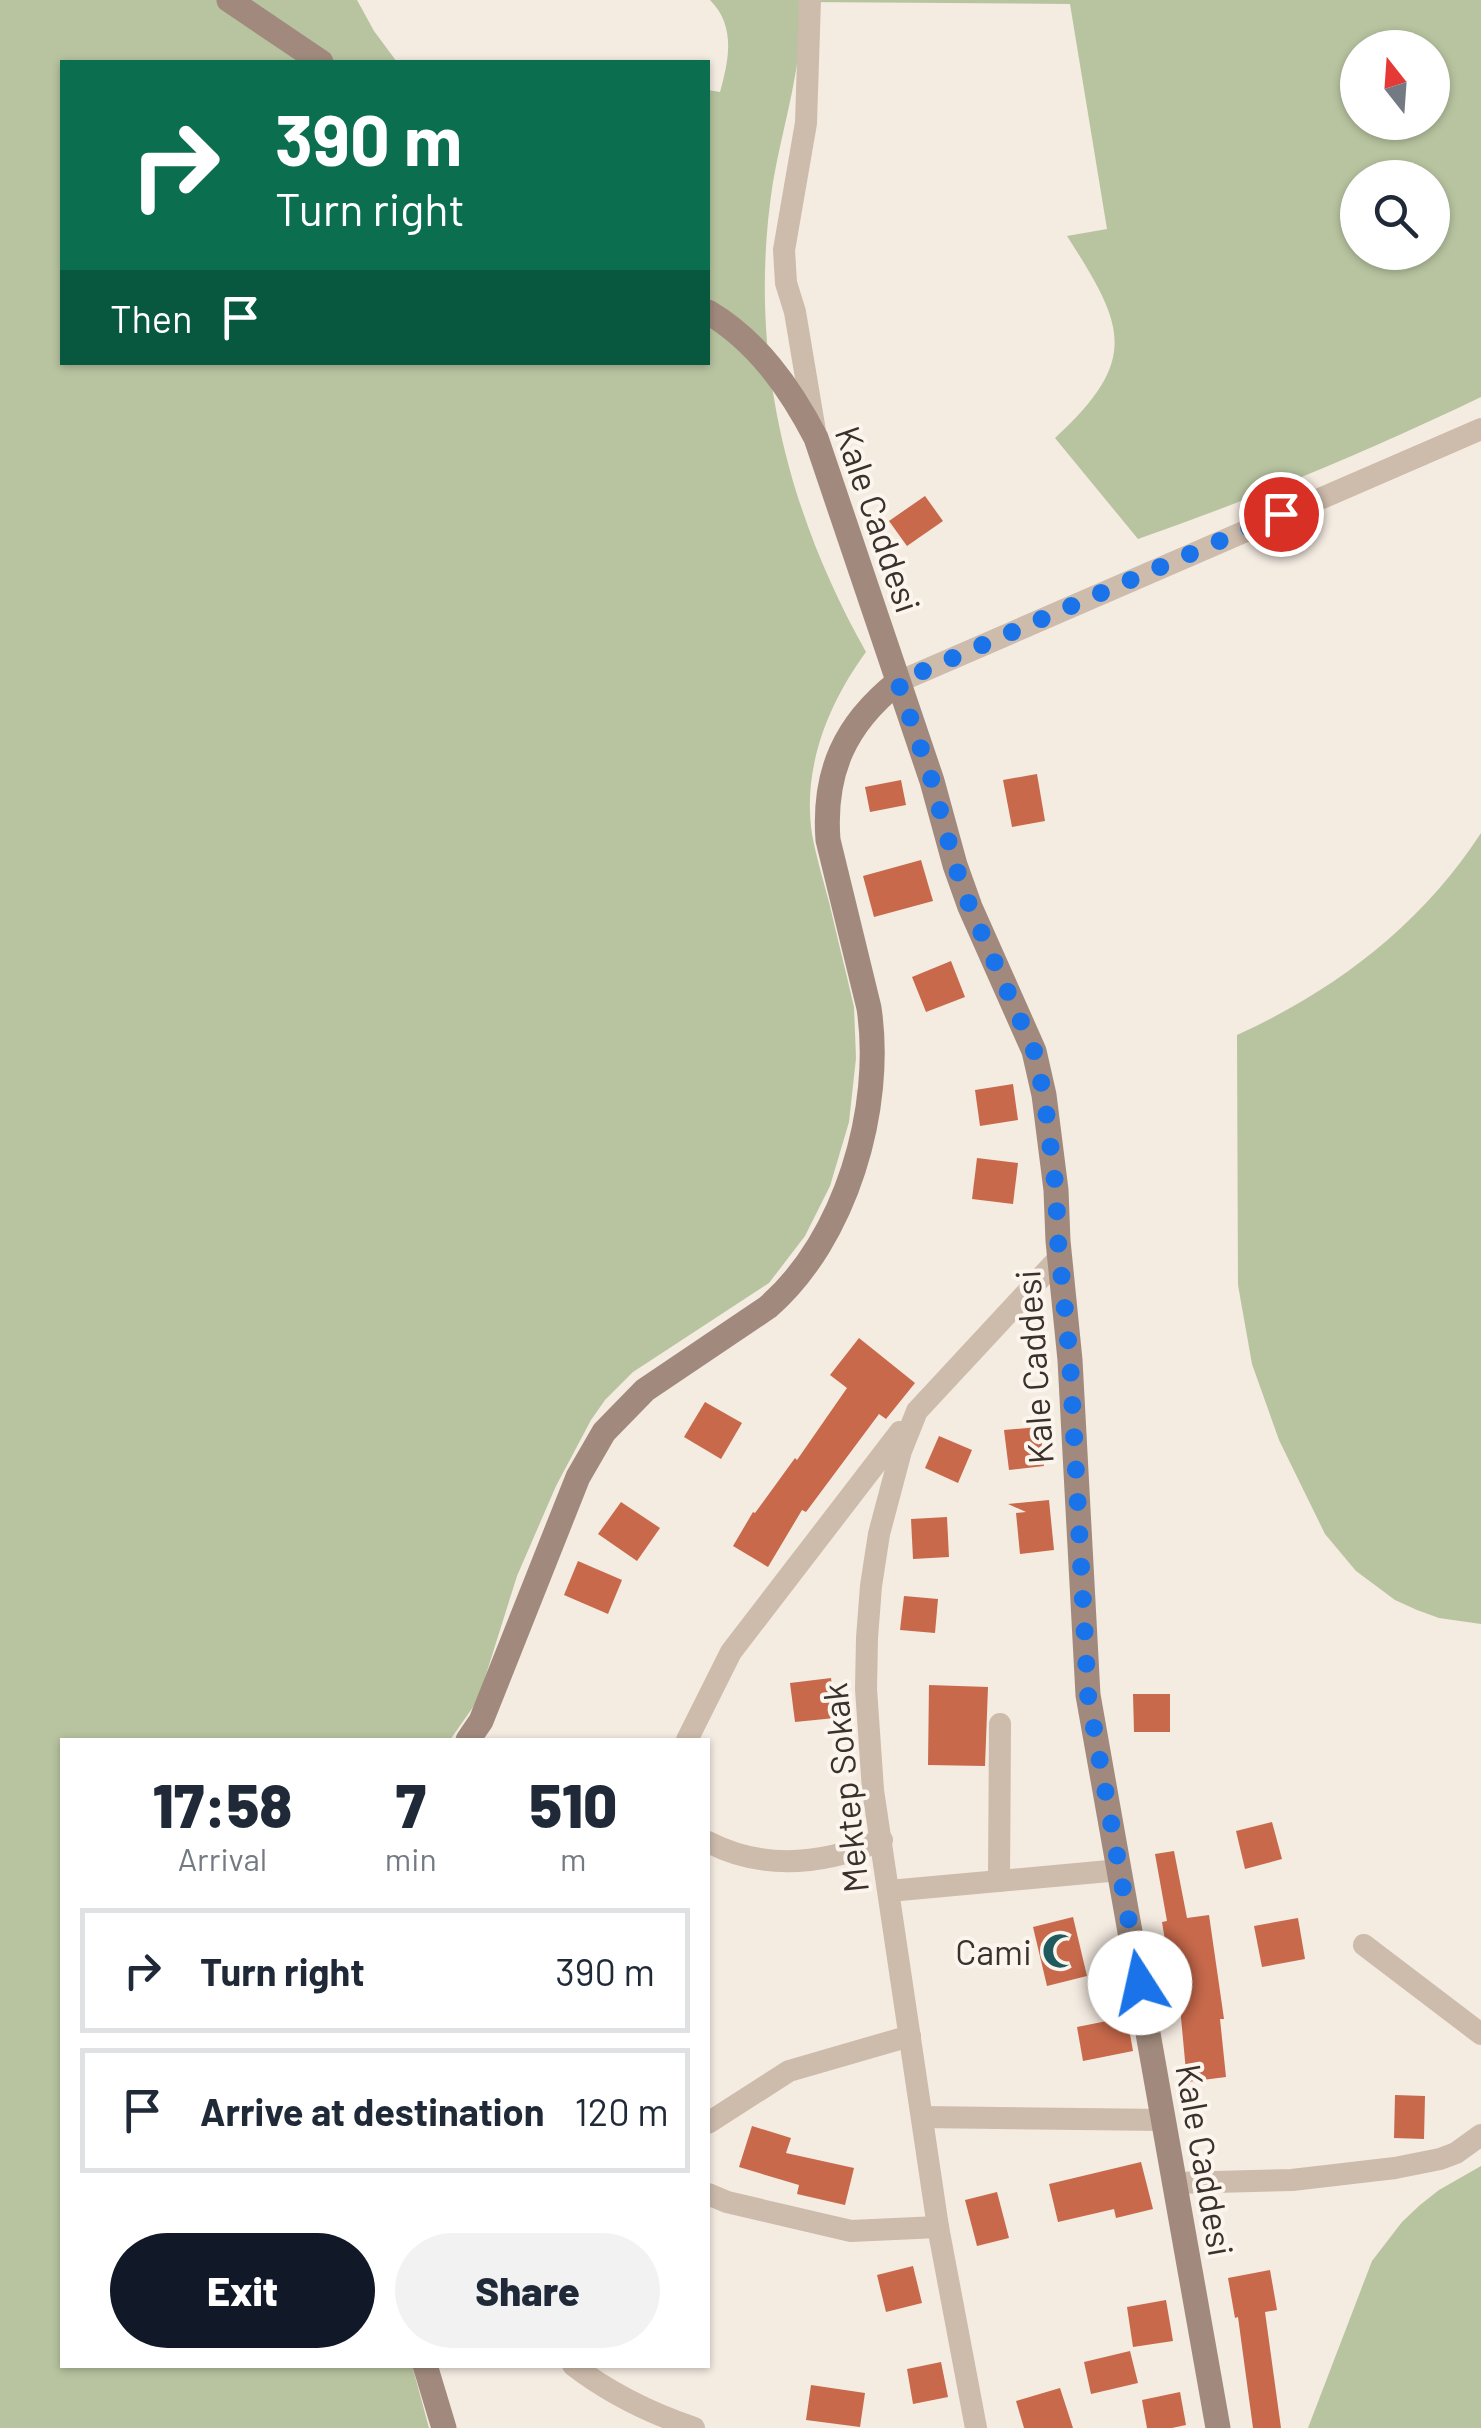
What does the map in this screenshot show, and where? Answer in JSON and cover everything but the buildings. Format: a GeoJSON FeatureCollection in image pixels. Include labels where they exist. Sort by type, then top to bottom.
{"type":"FeatureCollection","features":[{"type":"Feature","properties":{"kind":"street"},"geometry":{"type":"LineString","coordinates":[[229,0],[318,60]]}},
{"type":"Feature","properties":{"kind":"street"},"geometry":{"type":"LineString","coordinates":[[810,0],[806,123],[786,232],[784,268],[816,438]]}},
{"type":"Feature","properties":{"kind":"street","name":"Kale Caddesi"},"geometry":{"type":"LineString","coordinates":[[710,313],[734,330],[771,367],[816,438],[932,781],[965,893],[1034,1051],[1051,1140],[1070,1360],[1088,1695],[1218,2428]]}},
{"type":"Feature","properties":{"kind":"street"},"geometry":{"type":"LineString","coordinates":[[469,1738],[481,1721],[578,1477],[604,1432],[645,1390],[782,1294],[815,1252],[843,1198],[869,1102],[874,1049],[869,1008],[828,840],[828,792],[852,728],[898,682],[1481,429]]}},
{"type":"Feature","properties":{"kind":"street","name":"Mektep Sokak"},"geometry":{"type":"LineString","coordinates":[[976,2428],[938,2226],[873,1790],[866,1688],[871,1586],[888,1492],[916,1411],[1060,1257]]}},
{"type":"Feature","properties":{"kind":"street"},"geometry":{"type":"LineString","coordinates":[[688,1738],[731,1652],[916,1411]]}},
{"type":"Feature","properties":{"kind":"street"},"geometry":{"type":"LineString","coordinates":[[1000,1724],[1000,1881]]}},
{"type":"Feature","properties":{"kind":"street"},"geometry":{"type":"LineString","coordinates":[[710,1843],[737,1854],[785,1862],[835,1858],[882,1840]]}},
{"type":"Feature","properties":{"kind":"street"},"geometry":{"type":"LineString","coordinates":[[889,1891],[1120,1870]]}},
{"type":"Feature","properties":{"kind":"street"},"geometry":{"type":"LineString","coordinates":[[1364,1945],[1481,2034]]}},
{"type":"Feature","properties":{"kind":"street"},"geometry":{"type":"LineString","coordinates":[[710,2122],[790,2072],[910,2036]]}},
{"type":"Feature","properties":{"kind":"street"},"geometry":{"type":"LineString","coordinates":[[922,2117],[1164,2120]]}},
{"type":"Feature","properties":{"kind":"street"},"geometry":{"type":"LineString","coordinates":[[1175,2183],[1292,2180],[1395,2168],[1440,2160],[1481,2136]]}},
{"type":"Feature","properties":{"kind":"street"},"geometry":{"type":"LineString","coordinates":[[710,2195],[852,2231],[938,2226]]}},
{"type":"Feature","properties":{"kind":"street"},"geometry":{"type":"LineString","coordinates":[[426,2368],[444,2428]]}},
{"type":"Feature","properties":{"kind":"street"},"geometry":{"type":"LineString","coordinates":[[577,2368],[639,2406],[694,2428]]}},
{"type":"Feature","properties":{"kind":"green space"},"geometry":{"type":"Polygon","coordinates":[[[0,0],[357,0],[396,60],[60,60],[60,365],[710,365],[710,90],[720,92],[728,44],[724,21],[710,0],[1481,0],[1481,397],[1311,473],[1138,539],[1055,438],[1101,386],[1112,363],[1115,341],[1101,294],[1067,236],[1107,229],[1070,4],[805,2],[766,244],[769,366],[779,425],[813,540],[866,652],[830,715],[811,785],[812,834],[854,1007],[856,1058],[849,1122],[830,1186],[805,1236],[769,1283],[633,1372],[591,1420],[556,1486],[517,1576],[478,1700],[451,1738],[60,1738],[60,2368],[413,2368],[429,2428],[0,2428],[0,0]]]}},
{"type":"Feature","properties":{"kind":"green space"},"geometry":{"type":"Polygon","coordinates":[[[1481,833],[1481,1624],[1439,1618],[1417,1610],[1395,1600],[1356,1571],[1325,1534],[1279,1440],[1252,1364],[1238,1285],[1237,1035],[1308,997],[1374,952],[1431,897],[1481,833]]]}},
{"type":"Feature","properties":{"kind":"green space"},"geometry":{"type":"Polygon","coordinates":[[[1481,2166],[1481,2428],[1308,2428],[1372,2261],[1420,2205],[1481,2166]]]}},
{"type":"Feature","properties":{"kind":"place","name":"Cami"},"geometry":{"type":"Point","coordinates":[1060,1951]}},
{"type":"Feature","properties":{"kind":"route"},"geometry":{"type":"LineString","coordinates":[[1140,1983],[1088,1695],[1070,1360],[1044,1095],[1034,1051],[955,865],[932,781],[898,682],[1281,514]]}}]}
